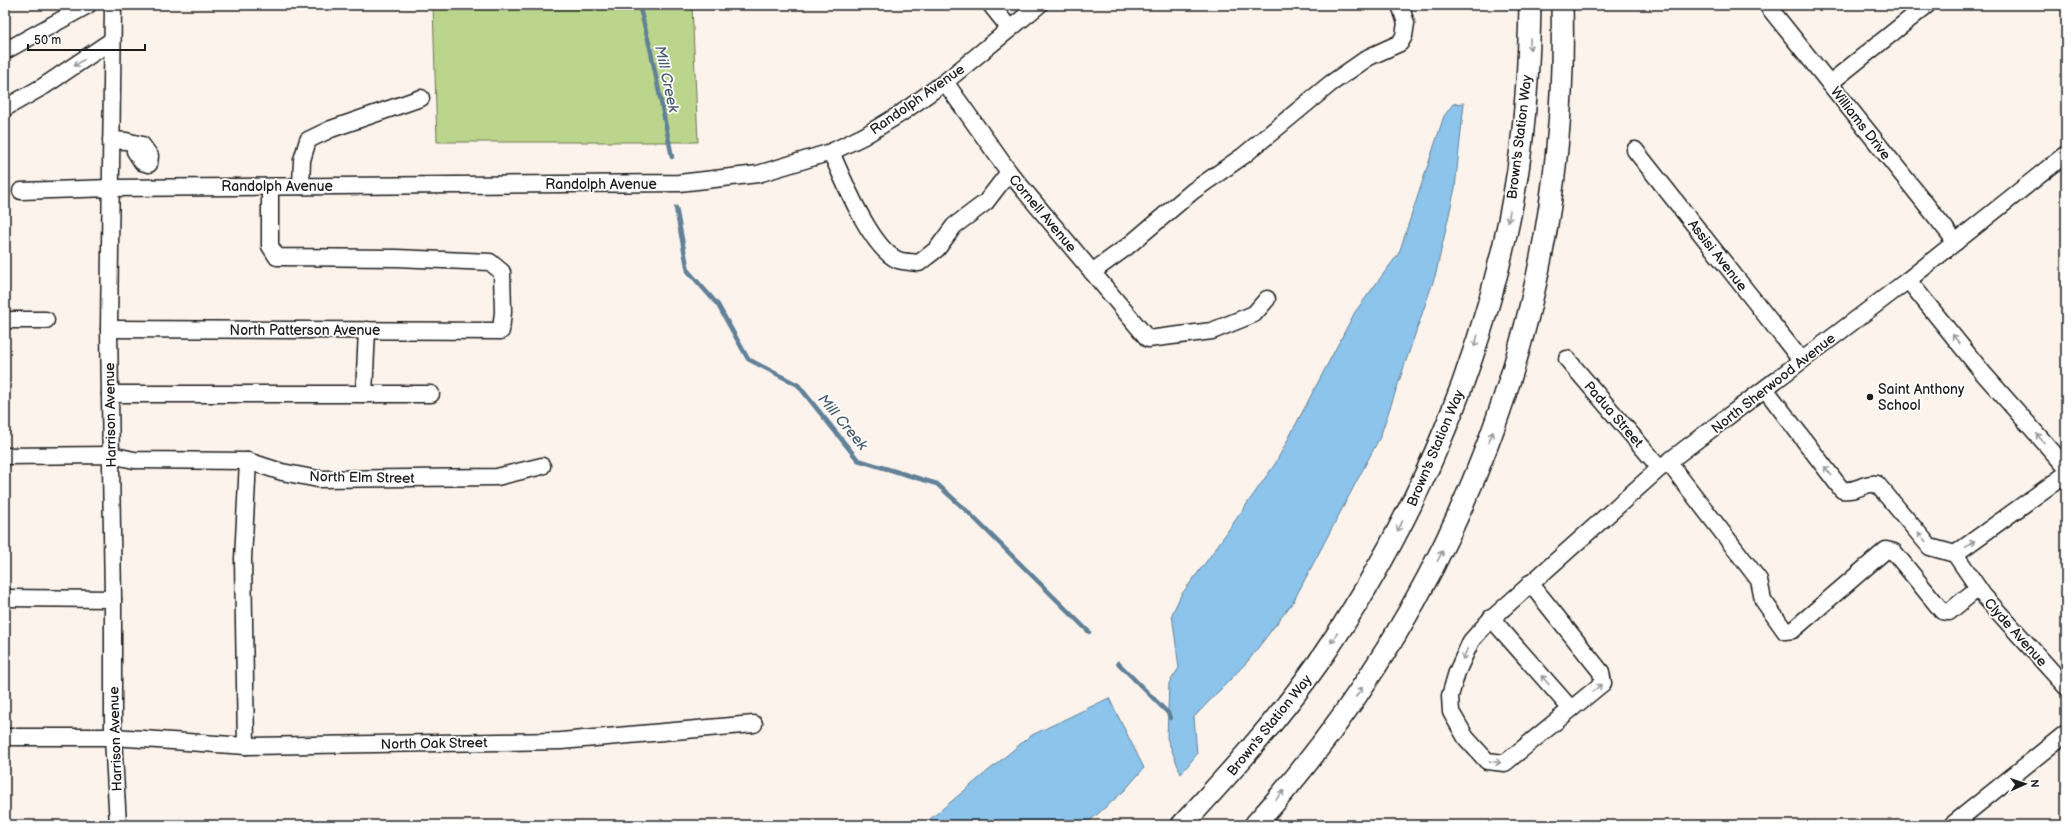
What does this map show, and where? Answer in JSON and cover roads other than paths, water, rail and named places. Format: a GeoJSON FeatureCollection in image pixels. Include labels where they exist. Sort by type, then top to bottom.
{"type":"FeatureCollection","features":[{"type":"Feature","properties":{"kind":"main road","name":"Brown's Station Way"},"geometry":{"type":"LineString","coordinates":[[1182,825],[1260,739],[1318,663],[1381,561],[1407,512],[1431,460],[1461,389],[1473,352],[1492,290],[1507,224],[1518,170],[1525,108],[1529,53],[1530,5]]}},
{"type":"Feature","properties":{"kind":"main road"},"geometry":{"type":"LineString","coordinates":[[1255,825],[1308,763],[1336,727],[1398,632],[1439,558],[1494,430],[1520,348],[1534,292],[1554,180],[1562,65],[1562,5]]}},
{"type":"Feature","properties":{"kind":"street"},"geometry":{"type":"LineString","coordinates":[[5,51],[88,5]]}},
{"type":"Feature","properties":{"kind":"street","name":"Harrison Avenue"},"geometry":{"type":"LineString","coordinates":[[113,5],[111,41],[109,329],[113,599],[113,737],[118,825]]}},
{"type":"Feature","properties":{"kind":"street"},"geometry":{"type":"LineString","coordinates":[[991,5],[1010,29]]}},
{"type":"Feature","properties":{"kind":"street","name":"Randolph Avenue"},"geometry":{"type":"LineString","coordinates":[[21,191],[155,187],[701,182],[758,174],[831,152],[864,136],[900,114],[945,82],[1039,5]]}},
{"type":"Feature","properties":{"kind":"street"},"geometry":{"type":"LineString","coordinates":[[1092,272],[1128,246],[1193,191],[1243,156],[1330,84],[1369,57],[1400,43],[1404,36],[1406,23],[1400,5]]}},
{"type":"Feature","properties":{"kind":"street","name":"Williams Drive"},"geometry":{"type":"LineString","coordinates":[[1767,5],[1956,242]]}},
{"type":"Feature","properties":{"kind":"street"},"geometry":{"type":"LineString","coordinates":[[1830,83],[1927,5]]}},
{"type":"Feature","properties":{"kind":"street"},"geometry":{"type":"LineString","coordinates":[[5,108],[44,86],[111,41]]}},
{"type":"Feature","properties":{"kind":"street","name":"Cornell Avenue"},"geometry":{"type":"LineString","coordinates":[[945,82],[1009,172],[1148,339],[1212,331],[1254,314],[1267,299]]}},
{"type":"Feature","properties":{"kind":"street"},"geometry":{"type":"LineString","coordinates":[[301,186],[302,160],[308,140],[331,129],[421,98]]}},
{"type":"Feature","properties":{"kind":"street"},"geometry":{"type":"LineString","coordinates":[[111,140],[126,141],[142,145],[150,156],[149,164],[154,174],[155,187]]}},
{"type":"Feature","properties":{"kind":"street","name":"Assisi Avenue"},"geometry":{"type":"LineString","coordinates":[[1635,150],[1801,360]]}},
{"type":"Feature","properties":{"kind":"street"},"geometry":{"type":"LineString","coordinates":[[831,152],[853,202],[883,249],[898,260],[919,263],[937,249],[954,226],[986,202],[1009,172]]}},
{"type":"Feature","properties":{"kind":"street","name":"North Sherwood Avenue"},"geometry":{"type":"LineString","coordinates":[[1530,583],[1601,672],[1604,683],[1505,763],[1487,761],[1466,738],[1451,712],[1450,696],[1457,672],[1471,641],[1489,620],[1530,583],[1665,466],[1766,390],[1801,360],[1908,280],[2066,154]]}},
{"type":"Feature","properties":{"kind":"street","name":"North Patterson Avenue"},"geometry":{"type":"LineString","coordinates":[[109,329],[501,331],[503,312],[502,272],[490,262],[396,258],[277,257],[270,246],[270,187]]}},
{"type":"Feature","properties":{"kind":"street"},"geometry":{"type":"LineString","coordinates":[[1908,280],[1983,373],[2066,467]]}},
{"type":"Feature","properties":{"kind":"street"},"geometry":{"type":"LineString","coordinates":[[5,320],[46,320]]}},
{"type":"Feature","properties":{"kind":"street"},"geometry":{"type":"LineString","coordinates":[[364,394],[366,330]]}},
{"type":"Feature","properties":{"kind":"street","name":"Padua Street"},"geometry":{"type":"LineString","coordinates":[[1567,359],[1665,466],[1759,580],[1763,600],[1784,631],[1793,630],[1886,550],[1894,552],[1942,611],[1949,612],[1980,591]]}},
{"type":"Feature","properties":{"kind":"street"},"geometry":{"type":"LineString","coordinates":[[1766,390],[1842,490],[1853,491],[1870,483],[1877,484],[1930,547],[1955,554],[2066,474]]}},
{"type":"Feature","properties":{"kind":"street"},"geometry":{"type":"LineString","coordinates":[[110,394],[431,394]]}},
{"type":"Feature","properties":{"kind":"street","name":"North Elm Street"},"geometry":{"type":"LineString","coordinates":[[5,456],[111,455],[134,460],[248,461],[282,472],[318,479],[497,476],[542,466]]}},
{"type":"Feature","properties":{"kind":"street"},"geometry":{"type":"LineString","coordinates":[[246,746],[243,559],[248,461]]}},
{"type":"Feature","properties":{"kind":"street","name":"Clyde Avenue"},"geometry":{"type":"LineString","coordinates":[[1955,554],[1980,591],[2066,687]]}},
{"type":"Feature","properties":{"kind":"street"},"geometry":{"type":"LineString","coordinates":[[5,598],[113,599]]}},
{"type":"Feature","properties":{"kind":"street"},"geometry":{"type":"LineString","coordinates":[[1489,620],[1571,709]]}},
{"type":"Feature","properties":{"kind":"street","name":"North Oak Street"},"geometry":{"type":"LineString","coordinates":[[5,737],[113,737],[246,746],[561,741],[754,724]]}},
{"type":"Feature","properties":{"kind":"street"},"geometry":{"type":"LineString","coordinates":[[1952,825],[2066,732]]}},
{"type":"Feature","properties":{"kind":"water"},"geometry":{"type":"Polygon","coordinates":[[[1464,103],[1455,188],[1436,273],[1380,437],[1293,602],[1248,661],[1194,717],[1197,754],[1181,774],[1167,738],[1169,683],[1179,668],[1172,614],[1181,595],[1275,464],[1355,312],[1399,253],[1444,116],[1453,104],[1464,103]]]}},
{"type":"Feature","properties":{"kind":"water"},"geometry":{"type":"Polygon","coordinates":[[[1109,698],[1144,768],[1124,791],[1085,825],[923,825],[1030,736],[1109,698]]]}},
{"type":"Feature","properties":{"kind":"waterway","name":"Mill Creek"},"geometry":{"type":"LineString","coordinates":[[639,5],[650,47],[672,157]]}},
{"type":"Feature","properties":{"kind":"waterway","name":"Mill Creek"},"geometry":{"type":"LineString","coordinates":[[676,208],[688,271],[718,305],[748,359],[798,385],[858,460],[937,484],[968,512],[1089,632]]}},
{"type":"Feature","properties":{"kind":"waterway","name":"Mill Creek"},"geometry":{"type":"LineString","coordinates":[[1118,663],[1168,713],[1170,718]]}},
{"type":"Feature","properties":{"kind":"place","name":"Saint Anthony School"},"geometry":{"type":"Point","coordinates":[1870,397]}}]}
